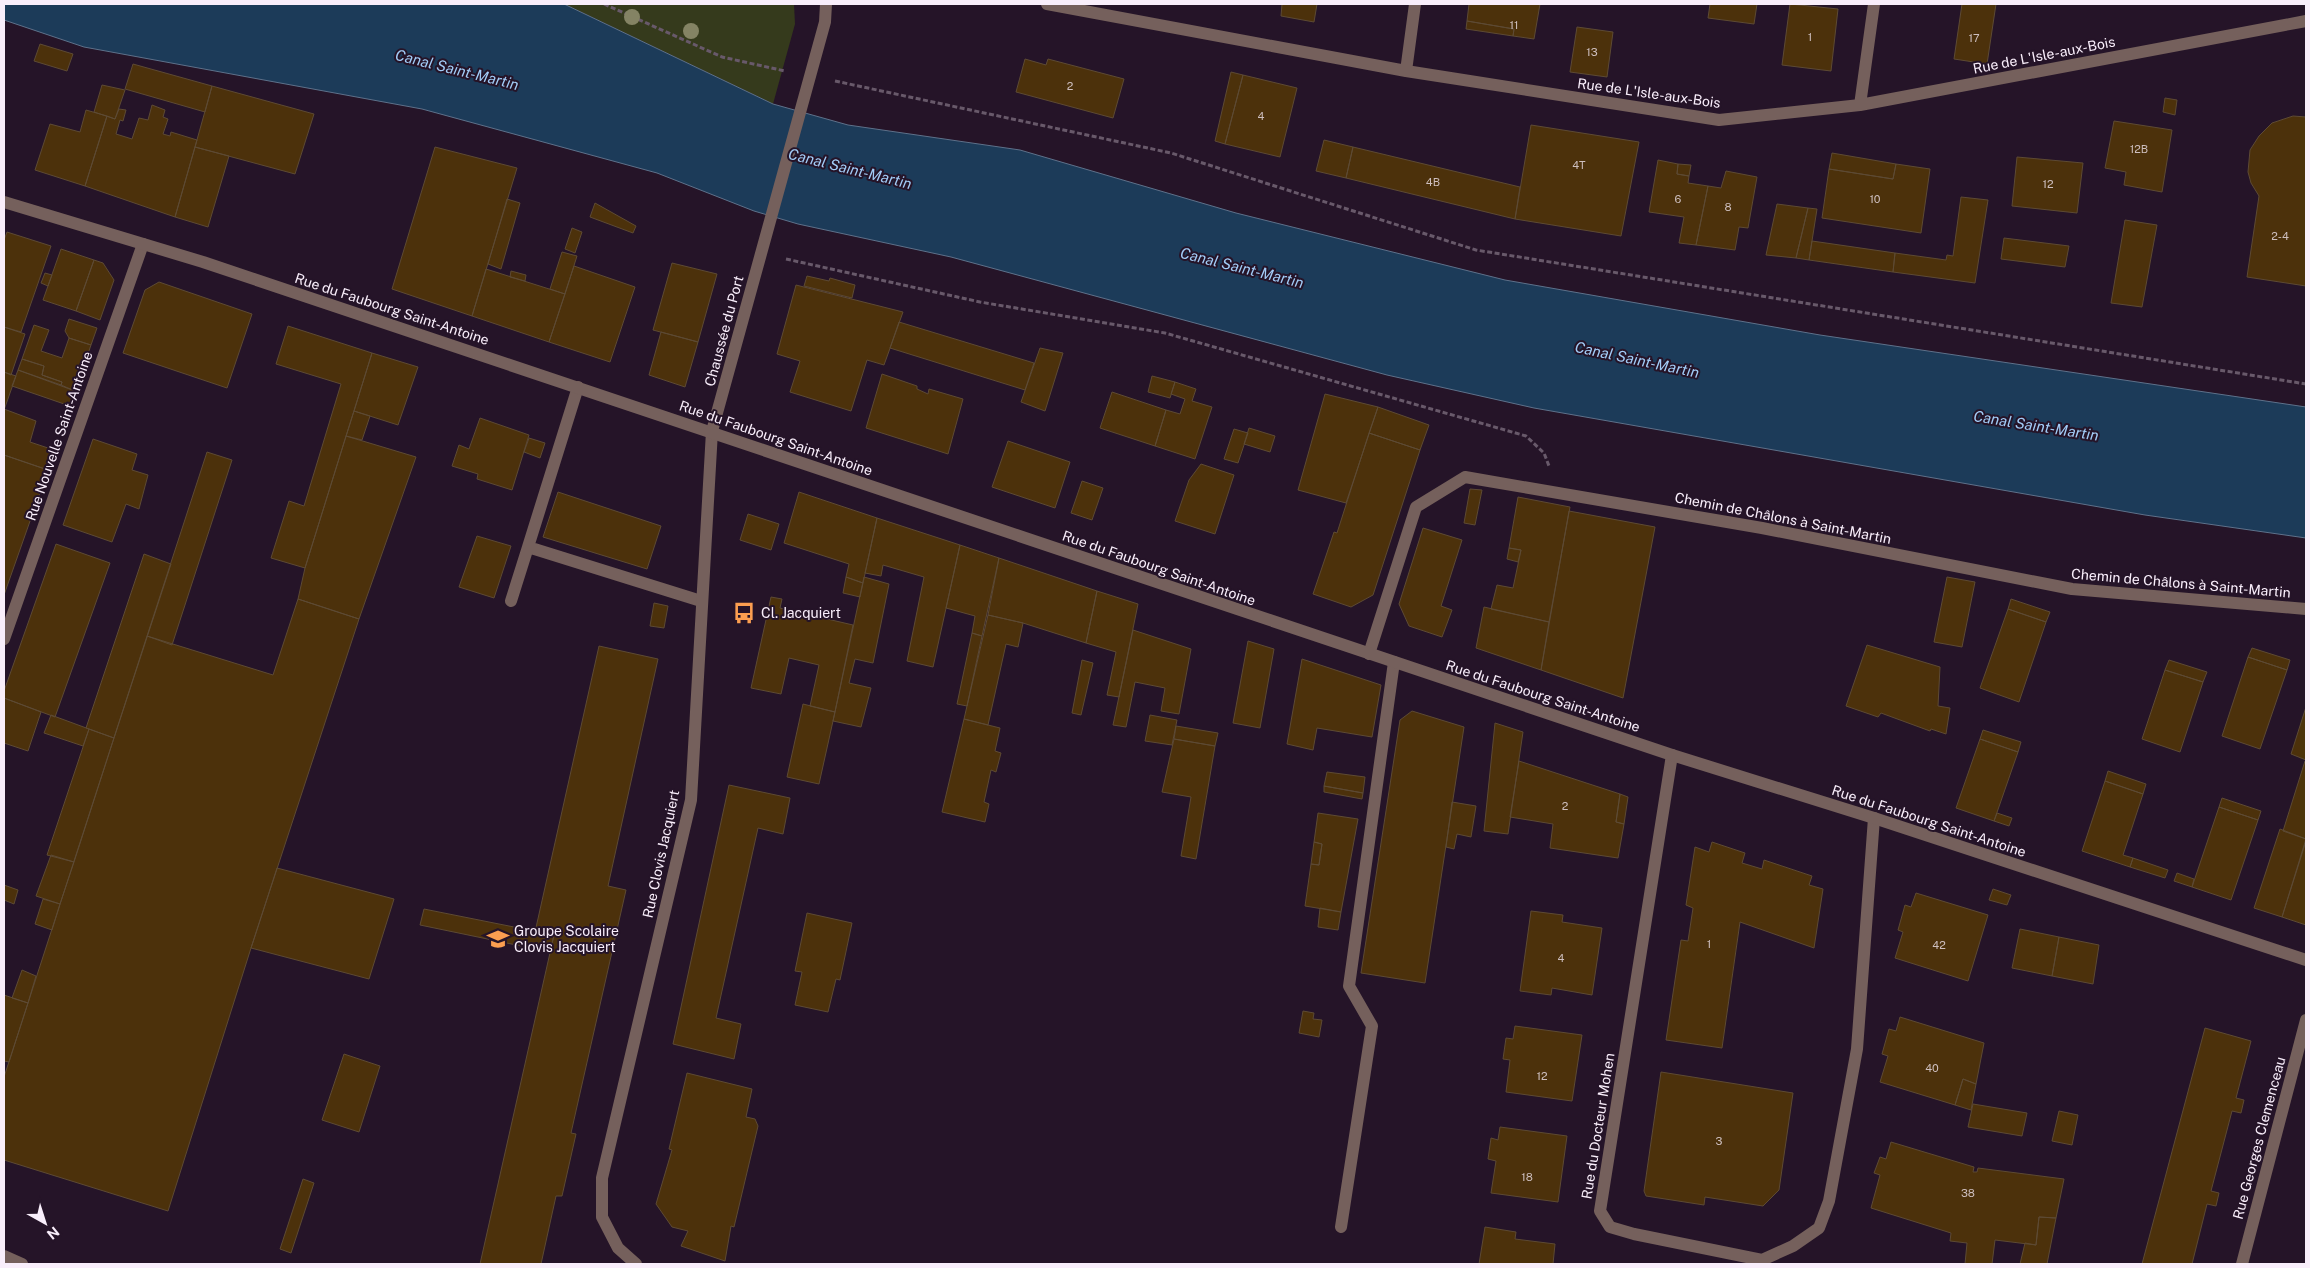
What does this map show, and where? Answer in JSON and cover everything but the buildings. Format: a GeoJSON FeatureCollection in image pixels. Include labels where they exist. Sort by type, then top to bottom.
{"type":"FeatureCollection","features":[{"type":"Feature","properties":{"kind":"street","name":"Chaussée du Port"},"geometry":{"type":"LineString","coordinates":[[712,431],[825,22],[826,4]]}},
{"type":"Feature","properties":{"kind":"street","name":"Rue de L'Isle-aux-Bois"},"geometry":{"type":"LineString","coordinates":[[1047,4],[1406,71],[1719,120],[1860,105],[2306,21]]}},
{"type":"Feature","properties":{"kind":"street"},"geometry":{"type":"LineString","coordinates":[[1406,71],[1415,4]]}},
{"type":"Feature","properties":{"kind":"street"},"geometry":{"type":"LineString","coordinates":[[1860,105],[1874,4]]}},
{"type":"Feature","properties":{"kind":"street","name":"Rue du Faubourg Saint-Antoine"},"geometry":{"type":"LineString","coordinates":[[4,202],[203,262],[712,431],[812,467],[1672,755],[1874,818],[2306,960]]}},
{"type":"Feature","properties":{"kind":"street","name":"Rue Nouvelle Saint-Antoine"},"geometry":{"type":"LineString","coordinates":[[4,639],[143,244]]}},
{"type":"Feature","properties":{"kind":"street"},"geometry":{"type":"LineString","coordinates":[[511,601],[578,388]]}},
{"type":"Feature","properties":{"kind":"street","name":"Rue Clovis Jacquiert"},"geometry":{"type":"LineString","coordinates":[[636,1264],[618,1248],[602,1217],[602,1178],[691,800],[712,431]]}},
{"type":"Feature","properties":{"kind":"street","name":"Chemin de Châlons à Saint-Martin"},"geometry":{"type":"LineString","coordinates":[[1368,654],[1416,507],[1465,477],[1762,528],[2072,589],[2306,609]]}},
{"type":"Feature","properties":{"kind":"street"},"geometry":{"type":"LineString","coordinates":[[528,546],[701,601]]}},
{"type":"Feature","properties":{"kind":"street"},"geometry":{"type":"LineString","coordinates":[[1341,1227],[1372,1026],[1349,986],[1394,662]]}},
{"type":"Feature","properties":{"kind":"street","name":"Rue du Docteur Mohen"},"geometry":{"type":"LineString","coordinates":[[1672,755],[1600,1211],[1610,1227],[1634,1234],[1762,1260],[1793,1246],[1818,1228],[1829,1201],[1857,1049],[1874,818]]}},
{"type":"Feature","properties":{"kind":"street","name":"Rue Georges Clemenceau"},"geometry":{"type":"LineString","coordinates":[[2242,1264],[2306,1020]]}},
{"type":"Feature","properties":{"kind":"street"},"geometry":{"type":"LineString","coordinates":[[4,1256],[22,1264]]}},
{"type":"Feature","properties":{"kind":"path"},"geometry":{"type":"LineString","coordinates":[[604,4],[722,58],[1171,153],[1476,250],[2306,384]]}},
{"type":"Feature","properties":{"kind":"path"},"geometry":{"type":"LineString","coordinates":[[761,254],[980,302],[1165,333],[1526,436],[1544,453],[1557,493]]}},
{"type":"Feature","properties":{"kind":"green space"},"geometry":{"type":"Polygon","coordinates":[[[564,4],[794,4],[795,24],[773,104],[564,4]]]}},
{"type":"Feature","properties":{"kind":"water","name":"Canal Saint-Martin"},"geometry":{"type":"Polygon","coordinates":[[[4,4],[564,4],[773,104],[848,125],[1020,150],[1236,213],[1505,280],[1820,335],[2306,407],[2306,538],[2145,515],[1534,408],[1387,375],[951,257],[798,224],[754,211],[657,173],[422,109],[84,47],[4,20],[4,4]]]}},
{"type":"Feature","properties":{"kind":"place","name":"Cl. Jacquiert"},"geometry":{"type":"Point","coordinates":[744,613]}},
{"type":"Feature","properties":{"kind":"place","name":"Groupe Scolaire Clovis Jacquiert"},"geometry":{"type":"Point","coordinates":[498,939]}}]}
